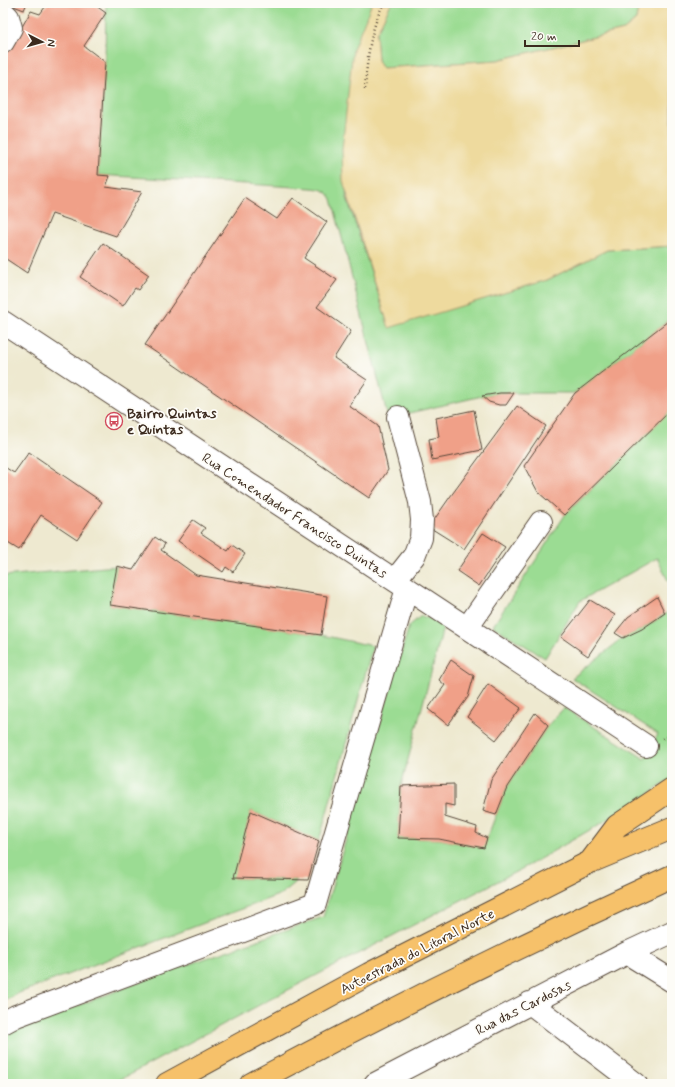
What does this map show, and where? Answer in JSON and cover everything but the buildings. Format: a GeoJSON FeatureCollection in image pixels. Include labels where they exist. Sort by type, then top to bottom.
{"type":"FeatureCollection","features":[{"type":"Feature","properties":{"kind":"highway"},"geometry":{"type":"LineString","coordinates":[[590,862],[618,826],[672,789]]}},
{"type":"Feature","properties":{"kind":"highway","name":"Autoestrada do Litoral Norte"},"geometry":{"type":"LineString","coordinates":[[167,1084],[369,974],[590,862],[672,828]]}},
{"type":"Feature","properties":{"kind":"highway"},"geometry":{"type":"LineString","coordinates":[[251,1084],[368,1022],[595,911],[672,876]]}},
{"type":"Feature","properties":{"kind":"street"},"geometry":{"type":"LineString","coordinates":[[3,12],[8,17],[11,28],[3,42]]}},
{"type":"Feature","properties":{"kind":"street","name":"Rua Comendador Francisco Quintas"},"geometry":{"type":"LineString","coordinates":[[3,322],[646,746]]}},
{"type":"Feature","properties":{"kind":"street"},"geometry":{"type":"LineString","coordinates":[[3,1022],[315,904],[401,584],[421,538],[422,520],[420,502],[398,417]]}},
{"type":"Feature","properties":{"kind":"street"},"geometry":{"type":"LineString","coordinates":[[467,628],[542,522]]}},
{"type":"Feature","properties":{"kind":"street","name":"Rua das Cardosas"},"geometry":{"type":"LineString","coordinates":[[375,1084],[627,953],[672,932]]}},
{"type":"Feature","properties":{"kind":"street"},"geometry":{"type":"LineString","coordinates":[[627,953],[672,981]]}},
{"type":"Feature","properties":{"kind":"street"},"geometry":{"type":"LineString","coordinates":[[530,1003],[636,1084]]}},
{"type":"Feature","properties":{"kind":"path"},"geometry":{"type":"LineString","coordinates":[[366,89],[367,65],[373,28],[384,3]]}},
{"type":"Feature","properties":{"kind":"green space"},"geometry":{"type":"Polygon","coordinates":[[[106,3],[372,3],[364,24],[346,195],[389,327],[547,280],[607,250],[672,246],[672,318],[575,393],[500,393],[388,418],[332,199],[326,192],[311,188],[98,175],[105,62],[106,3]]]}},
{"type":"Feature","properties":{"kind":"green space"},"geometry":{"type":"Polygon","coordinates":[[[391,3],[639,3],[636,20],[624,30],[498,60],[382,68],[378,60],[376,34],[391,3]]]}},
{"type":"Feature","properties":{"kind":"green space"},"geometry":{"type":"Polygon","coordinates":[[[672,409],[672,589],[657,558],[580,601],[545,658],[493,626],[565,515],[672,409]]]}},
{"type":"Feature","properties":{"kind":"green space"},"geometry":{"type":"Polygon","coordinates":[[[117,566],[110,605],[321,635],[373,646],[319,841],[251,811],[234,878],[297,880],[281,894],[19,993],[3,1002],[3,576],[117,566]]]}},
{"type":"Feature","properties":{"kind":"green space"},"geometry":{"type":"Polygon","coordinates":[[[672,610],[672,779],[614,816],[531,864],[265,1002],[112,1084],[3,1084],[3,1036],[8,1032],[164,973],[323,917],[409,626],[421,616],[432,619],[443,628],[401,786],[398,838],[439,839],[483,848],[507,787],[548,725],[564,708],[645,759],[658,734],[572,678],[623,638],[642,629],[672,610]]]}},
{"type":"Feature","properties":{"kind":"sand"},"geometry":{"type":"Polygon","coordinates":[[[372,3],[391,3],[376,34],[378,60],[382,68],[498,60],[624,30],[636,20],[639,3],[672,3],[672,246],[607,250],[547,280],[389,328],[343,181],[342,149],[353,49],[372,3]]]}},
{"type":"Feature","properties":{"kind":"place","name":"Bairro Quintas e Quintas"},"geometry":{"type":"Point","coordinates":[114,421]}}]}
